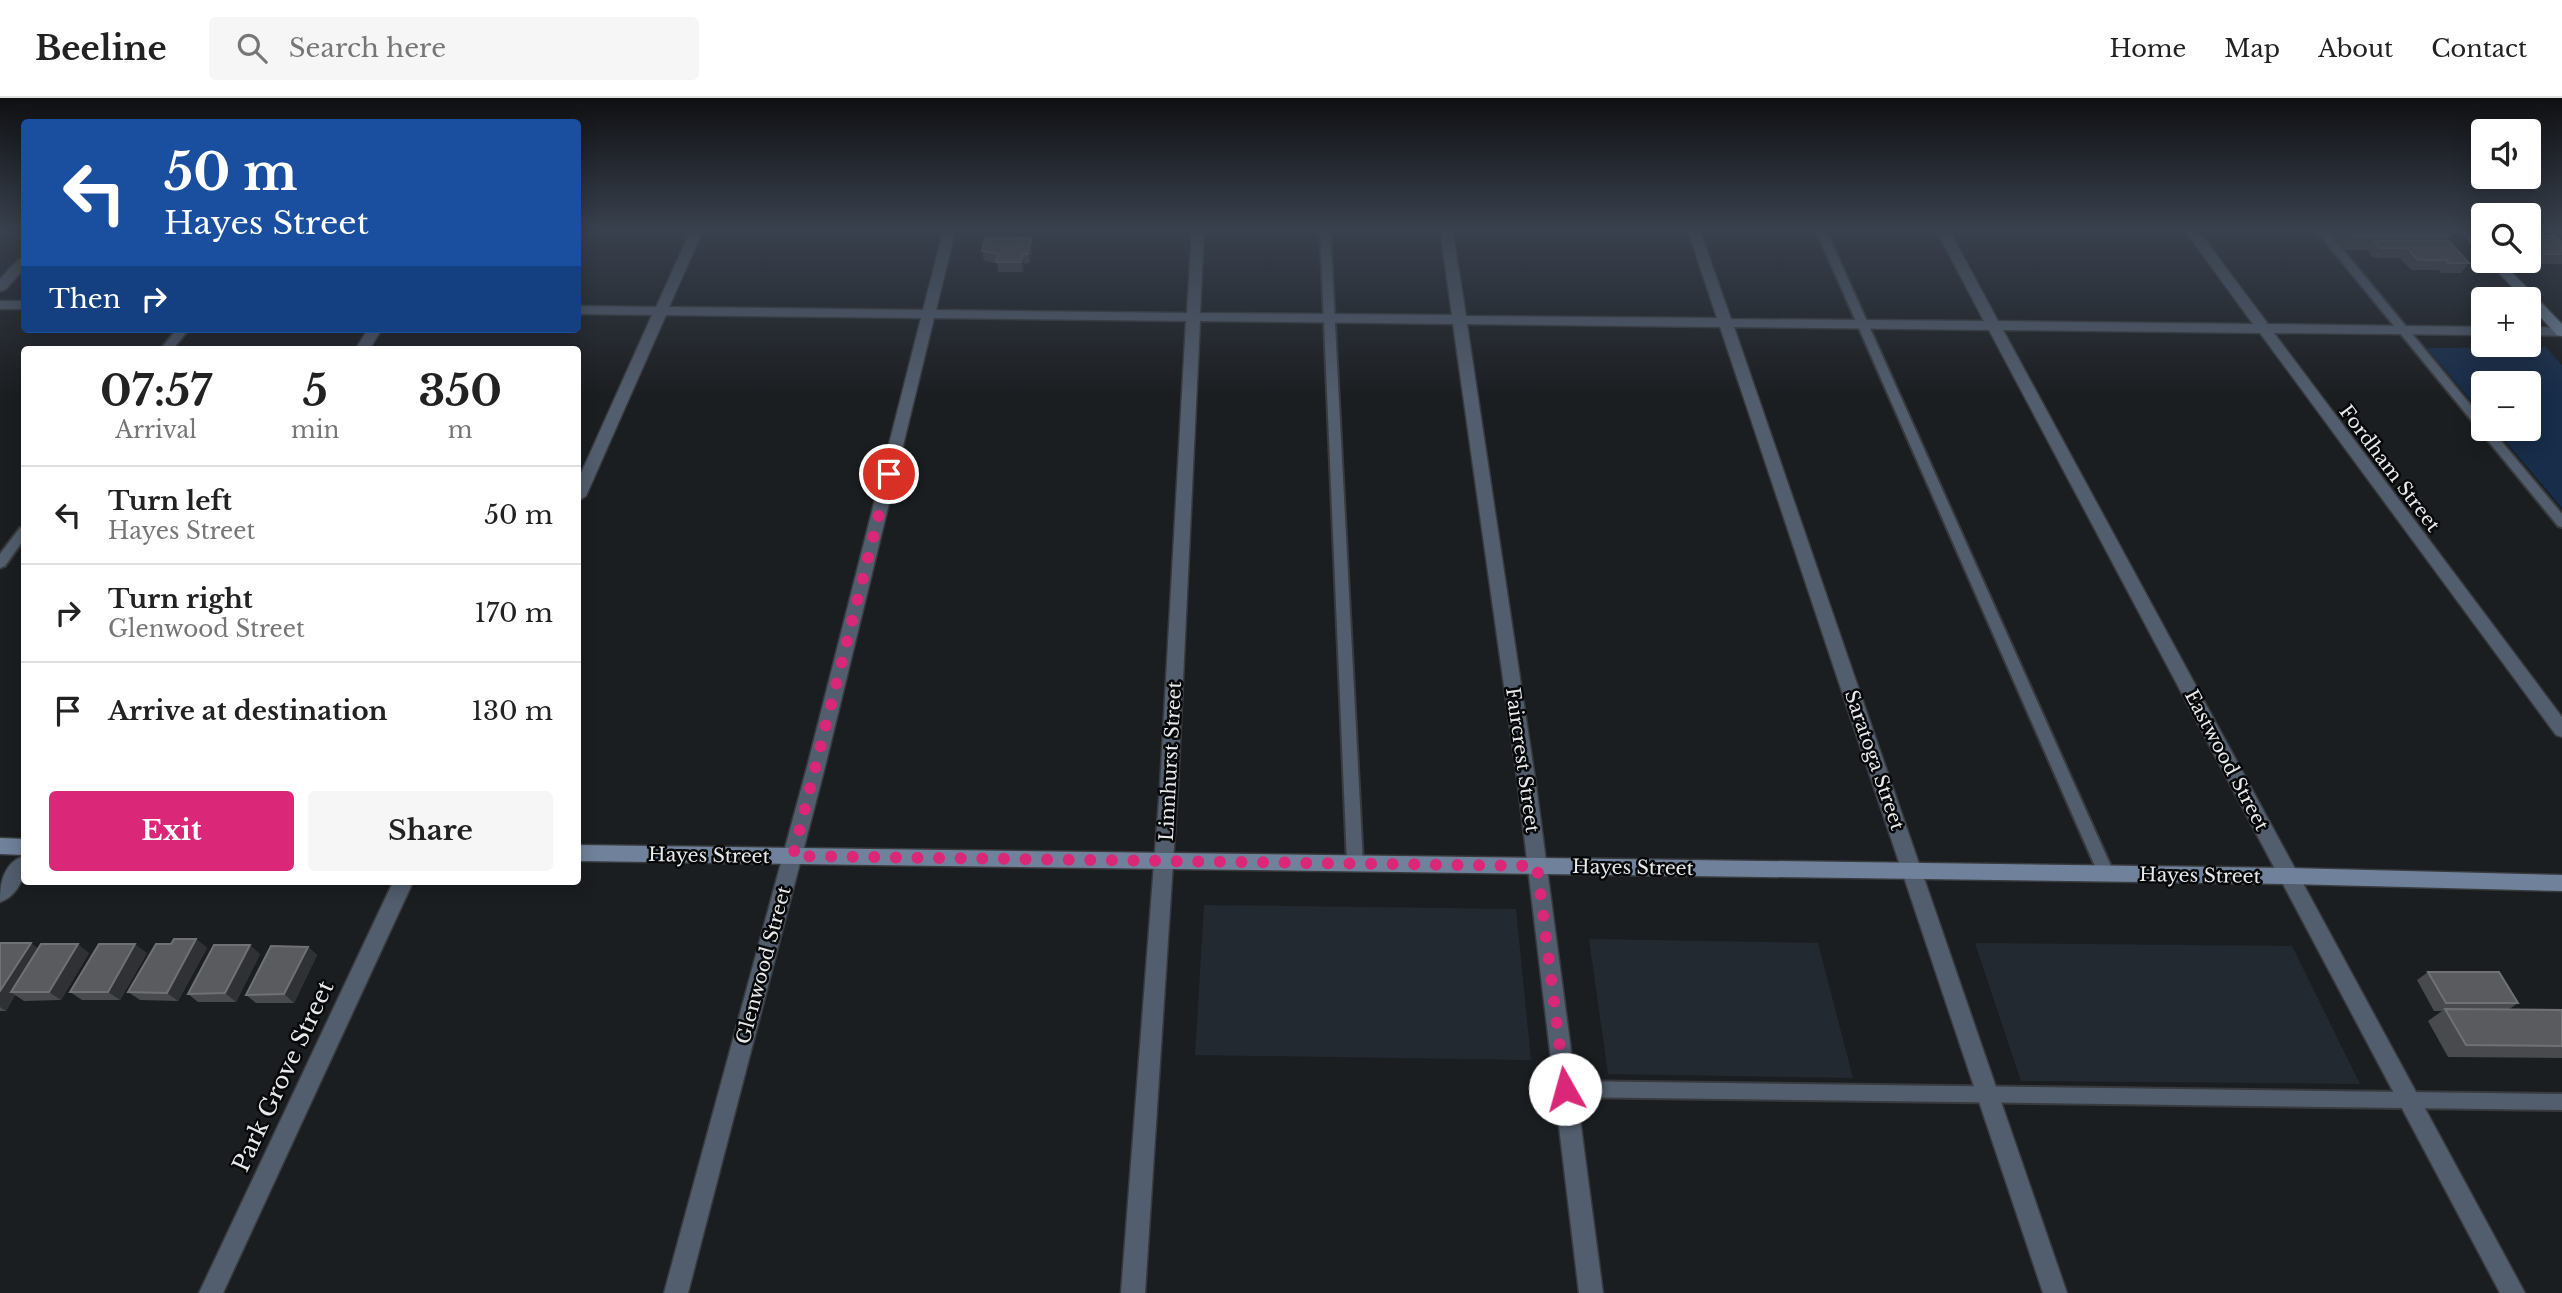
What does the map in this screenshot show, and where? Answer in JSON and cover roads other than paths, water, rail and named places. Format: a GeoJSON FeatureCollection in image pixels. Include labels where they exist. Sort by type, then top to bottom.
{"type":"FeatureCollection","features":[{"type":"Feature","properties":{"kind":"street"},"geometry":{"type":"LineString","coordinates":[[581,489],[673,284]]}},
{"type":"Feature","properties":{"kind":"street","name":"Glenwood Street"},"geometry":{"type":"LineString","coordinates":[[676,1293],[793,856],[936,284]]}},
{"type":"Feature","properties":{"kind":"street","name":"Linnhurst Street"},"geometry":{"type":"LineString","coordinates":[[1133,1293],[1164,861],[1195,284]]}},
{"type":"Feature","properties":{"kind":"street","name":"Faircrest Street"},"geometry":{"type":"LineString","coordinates":[[1454,284],[1537,866],[1591,1293]]}},
{"type":"Feature","properties":{"kind":"street","name":"Saratoga Street"},"geometry":{"type":"LineString","coordinates":[[1712,284],[2055,1293]]}},
{"type":"Feature","properties":{"kind":"street","name":"Eastwood Street"},"geometry":{"type":"LineString","coordinates":[[1971,284],[2513,1293]]}},
{"type":"Feature","properties":{"kind":"street","name":"Fordham Street"},"geometry":{"type":"LineString","coordinates":[[2230,284],[2562,730]]}},
{"type":"Feature","properties":{"kind":"street"},"geometry":{"type":"LineString","coordinates":[[2516,284],[2562,332]]}},
{"type":"Feature","properties":{"kind":"street"},"geometry":{"type":"LineString","coordinates":[[0,305],[21,305]]}},
{"type":"Feature","properties":{"kind":"street"},"geometry":{"type":"LineString","coordinates":[[581,310],[2471,331]]}},
{"type":"Feature","properties":{"kind":"street"},"geometry":{"type":"LineString","coordinates":[[2541,331],[2562,332]]}},
{"type":"Feature","properties":{"kind":"street"},"geometry":{"type":"LineString","coordinates":[[0,846],[21,847]]}},
{"type":"Feature","properties":{"kind":"street","name":"Hayes Street"},"geometry":{"type":"LineString","coordinates":[[581,853],[1912,870],[2562,883]]}},
{"type":"Feature","properties":{"kind":"street"},"geometry":{"type":"LineString","coordinates":[[0,894],[21,868]]}},
{"type":"Feature","properties":{"kind":"street","name":"Park Grove Street"},"geometry":{"type":"LineString","coordinates":[[211,1293],[402,885]]}},
{"type":"Feature","properties":{"kind":"lane"},"geometry":{"type":"LineString","coordinates":[[1327,284],[1355,863]]}},
{"type":"Feature","properties":{"kind":"lane"},"geometry":{"type":"LineString","coordinates":[[1845,284],[2106,873]]}},
{"type":"Feature","properties":{"kind":"lane"},"geometry":{"type":"LineString","coordinates":[[2365,284],[2471,412]]}},
{"type":"Feature","properties":{"kind":"lane"},"geometry":{"type":"LineString","coordinates":[[2495,441],[2562,523]]}},
{"type":"Feature","properties":{"kind":"lane"},"geometry":{"type":"LineString","coordinates":[[0,563],[21,535]]}},
{"type":"Feature","properties":{"kind":"lane"},"geometry":{"type":"LineString","coordinates":[[1565,1089],[2562,1102]]}}]}
